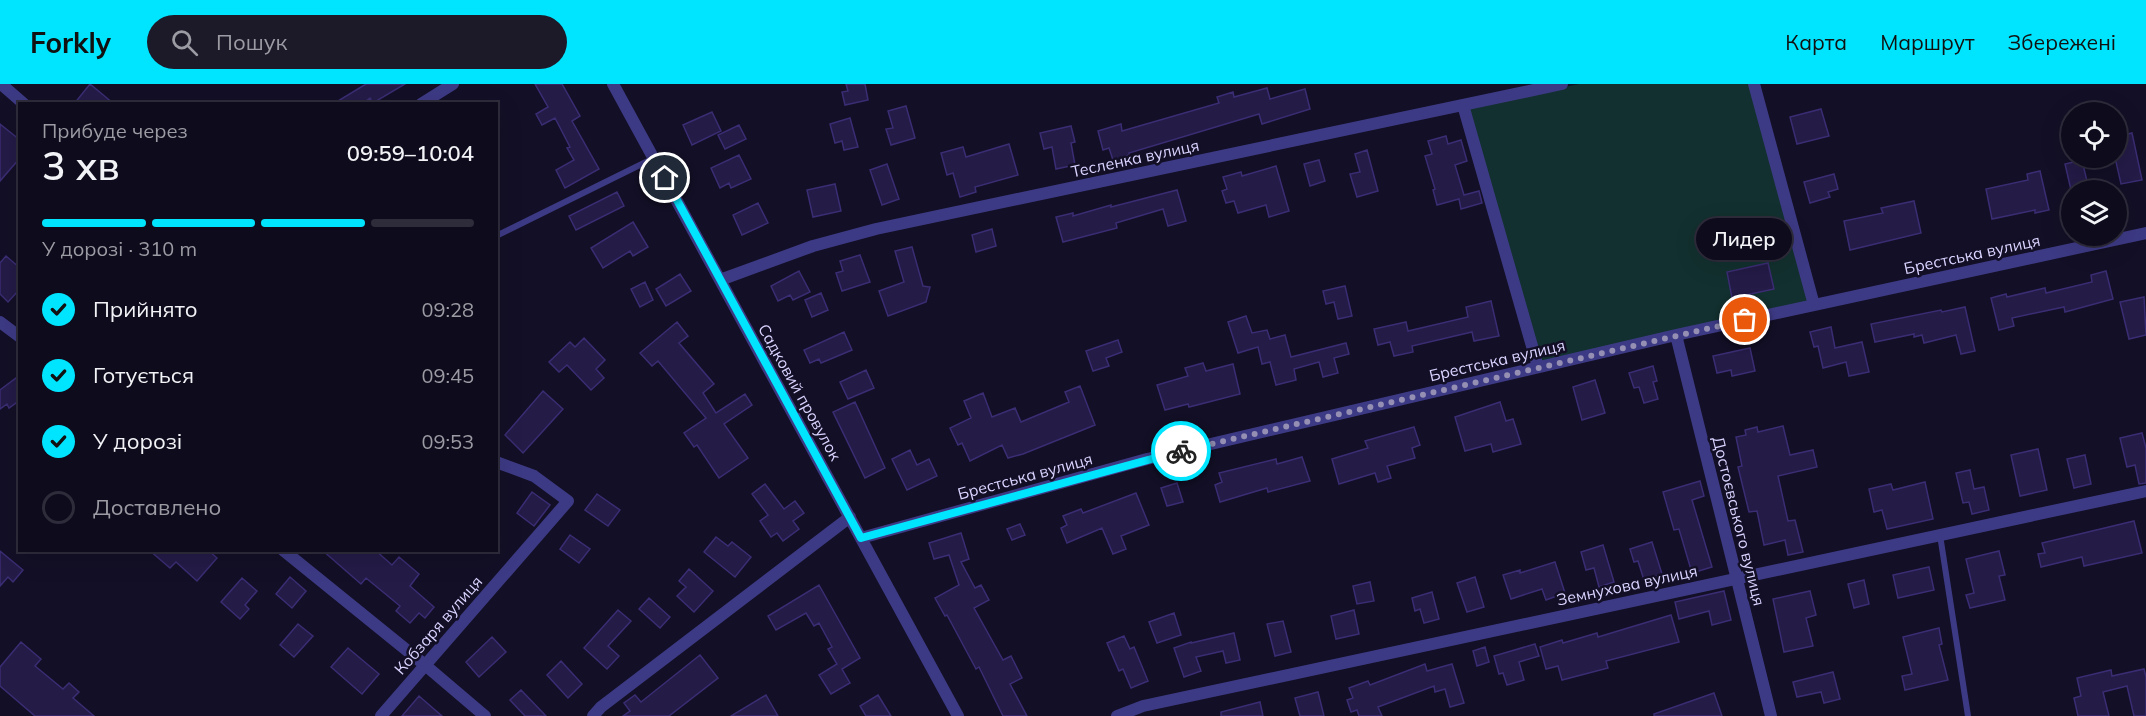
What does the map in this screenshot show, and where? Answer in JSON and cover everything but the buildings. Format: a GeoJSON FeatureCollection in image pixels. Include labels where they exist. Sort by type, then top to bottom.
{"type":"FeatureCollection","features":[{"type":"Feature","properties":{"kind":"street"},"geometry":{"type":"LineString","coordinates":[[1,84],[22,102]]}},
{"type":"Feature","properties":{"kind":"street"},"geometry":{"type":"LineString","coordinates":[[424,102],[453,84]]}},
{"type":"Feature","properties":{"kind":"street","name":"Садковий провулок"},"geometry":{"type":"LineString","coordinates":[[613,84],[958,716]]}},
{"type":"Feature","properties":{"kind":"street","name":"Тесленка вулиця"},"geometry":{"type":"LineString","coordinates":[[720,280],[813,246],[876,230],[1562,84]]}},
{"type":"Feature","properties":{"kind":"street"},"geometry":{"type":"LineString","coordinates":[[1754,84],[1814,305]]}},
{"type":"Feature","properties":{"kind":"street"},"geometry":{"type":"LineString","coordinates":[[1462,105],[1538,368]]}},
{"type":"Feature","properties":{"kind":"street","name":"Брестська вулиця"},"geometry":{"type":"LineString","coordinates":[[861,538],[1147,459],[1676,335],[2146,233]]}},
{"type":"Feature","properties":{"kind":"street"},"geometry":{"type":"LineString","coordinates":[[0,322],[18,336]]}},
{"type":"Feature","properties":{"kind":"street","name":"Достоєвського вулиця"},"geometry":{"type":"LineString","coordinates":[[1676,335],[1771,716]]}},
{"type":"Feature","properties":{"kind":"street","name":"Кобзаря вулиця"},"geometry":{"type":"LineString","coordinates":[[381,716],[568,501],[534,476],[498,463]]}},
{"type":"Feature","properties":{"kind":"street","name":"Земнухова вулиця"},"geometry":{"type":"LineString","coordinates":[[1117,716],[1143,706],[2146,491]]}},
{"type":"Feature","properties":{"kind":"street"},"geometry":{"type":"LineString","coordinates":[[593,716],[600,707],[850,517]]}},
{"type":"Feature","properties":{"kind":"street"},"geometry":{"type":"LineString","coordinates":[[286,552],[485,716]]}},
{"type":"Feature","properties":{"kind":"lane"},"geometry":{"type":"LineString","coordinates":[[498,235],[654,158]]}},
{"type":"Feature","properties":{"kind":"lane"},"geometry":{"type":"LineString","coordinates":[[1940,535],[1968,716]]}},
{"type":"Feature","properties":{"kind":"green space"},"geometry":{"type":"Polygon","coordinates":[[[1579,84],[1750,84],[1809,302],[1540,363],[1467,108],[1579,84]]]}},
{"type":"Feature","properties":{"kind":"way so far"},"geometry":{"type":"LineString","coordinates":[[1181,451],[1745,320]]}},
{"type":"Feature","properties":{"kind":"place","name":"Лидер"},"geometry":{"type":"Point","coordinates":[1745,320]}},
{"type":"Feature","properties":{"kind":"route"},"geometry":{"type":"LineString","coordinates":[[665,178],[861,538],[1181,451]]}}]}
